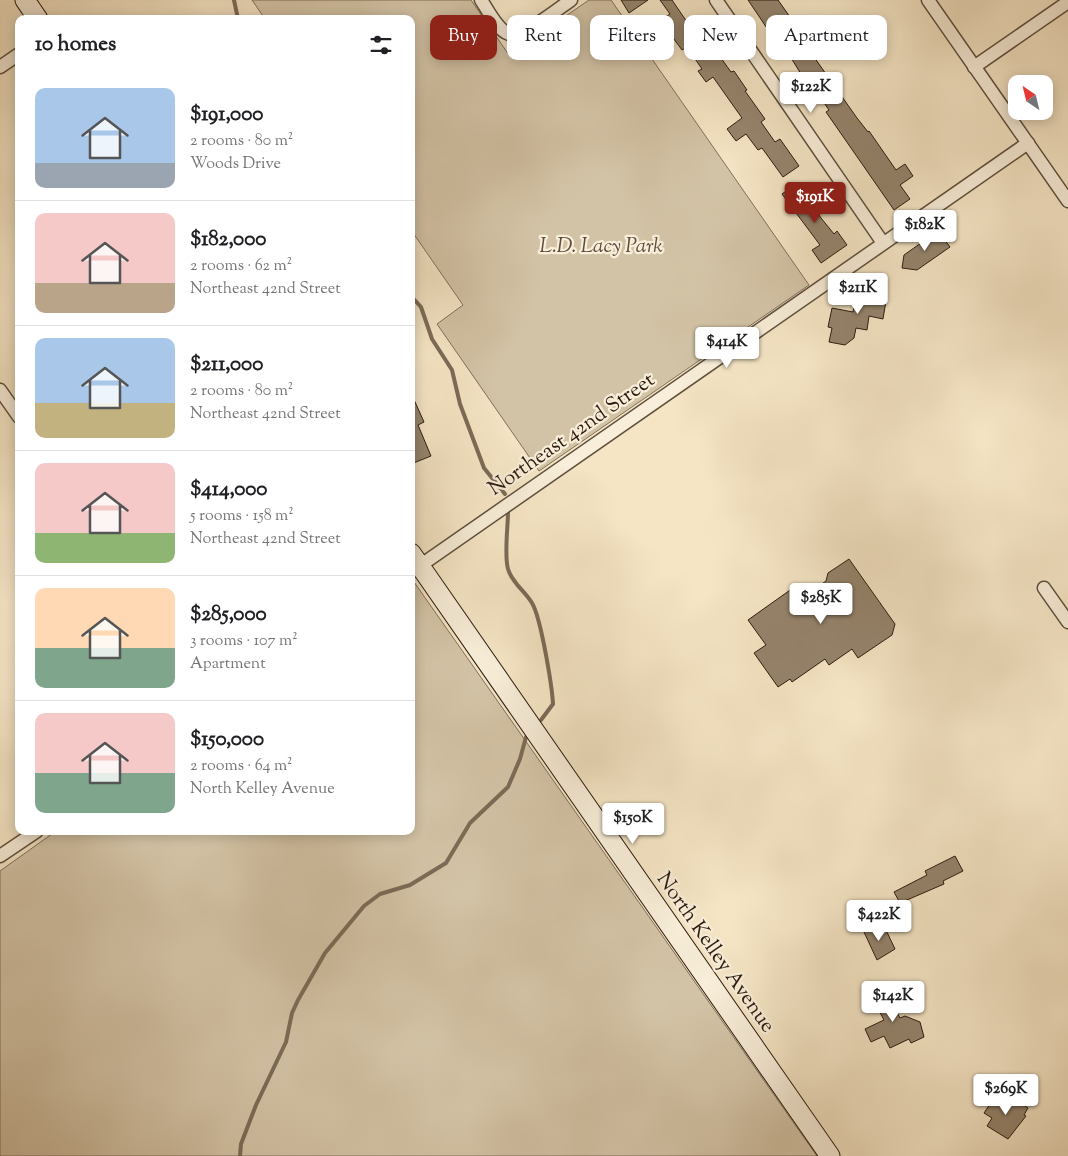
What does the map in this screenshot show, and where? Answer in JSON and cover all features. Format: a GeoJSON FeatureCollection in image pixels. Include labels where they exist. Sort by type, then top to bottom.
{"type":"FeatureCollection","features":[{"type":"Feature","properties":{"kind":"street"},"geometry":{"type":"LineString","coordinates":[[25,0],[35,15]]}},
{"type":"Feature","properties":{"kind":"street"},"geometry":{"type":"LineString","coordinates":[[481,0],[501,28],[510,34],[523,33],[571,0]]}},
{"type":"Feature","properties":{"kind":"street"},"geometry":{"type":"LineString","coordinates":[[716,0],[883,243]]}},
{"type":"Feature","properties":{"kind":"street"},"geometry":{"type":"LineString","coordinates":[[928,0],[1068,201]]}},
{"type":"Feature","properties":{"kind":"street"},"geometry":{"type":"LineString","coordinates":[[974,67],[1068,2]]}},
{"type":"Feature","properties":{"kind":"street"},"geometry":{"type":"LineString","coordinates":[[0,67],[15,57]]}},
{"type":"Feature","properties":{"kind":"street","name":"Northeast 42nd Street"},"geometry":{"type":"LineString","coordinates":[[415,562],[1028,143]]}},
{"type":"Feature","properties":{"kind":"street"},"geometry":{"type":"LineString","coordinates":[[0,390],[15,411]]}},
{"type":"Feature","properties":{"kind":"street","name":"North Kelley Avenue"},"geometry":{"type":"LineString","coordinates":[[415,564],[830,1156]]}},
{"type":"Feature","properties":{"kind":"street"},"geometry":{"type":"LineString","coordinates":[[1044,588],[1068,622]]}},
{"type":"Feature","properties":{"kind":"street"},"geometry":{"type":"LineString","coordinates":[[0,856],[30,835]]}},
{"type":"Feature","properties":{"kind":"green space","name":"L.D. Lacy Park"},"geometry":{"type":"Polygon","coordinates":[[[252,0],[471,0],[481,15],[430,15],[430,60],[497,60],[497,38],[507,52],[507,60],[580,60],[580,15],[567,15],[589,0],[611,0],[621,15],[590,15],[590,60],[653,60],[809,285],[539,471],[437,324],[463,305],[415,236],[415,15],[262,15],[252,0]]]}},
{"type":"Feature","properties":{"kind":"green space"},"geometry":{"type":"Polygon","coordinates":[[[415,583],[817,1156],[0,1156],[0,871],[50,835],[415,835],[415,583]]]}},
{"type":"Feature","properties":{"kind":"building"},"geometry":{"type":"Polygon","coordinates":[[[621,0],[648,0],[629,13],[621,0]]]}},
{"type":"Feature","properties":{"kind":"building"},"geometry":{"type":"Polygon","coordinates":[[[660,0],[672,0],[684,18],[684,49],[682,50],[674,39],[674,15],[668,15],[670,14],[660,0]]]}},
{"type":"Feature","properties":{"kind":"building"},"geometry":{"type":"Polygon","coordinates":[[[748,0],[778,0],[789,15],[766,15],[766,27],[748,0]]]}},
{"type":"Feature","properties":{"kind":"building"},"geometry":{"type":"Polygon","coordinates":[[[696,60],[722,60],[731,72],[734,71],[747,90],[745,91],[765,119],[761,122],[775,142],[780,139],[799,166],[783,177],[762,148],[758,150],[746,134],[736,141],[727,129],[742,118],[713,77],[706,82],[698,71],[702,69],[696,60]]]}},
{"type":"Feature","properties":{"kind":"building"},"geometry":{"type":"Polygon","coordinates":[[[792,60],[816,60],[896,170],[905,164],[913,176],[900,185],[910,199],[894,210],[826,112],[829,110],[814,88],[811,90],[792,60]]]}},
{"type":"Feature","properties":{"kind":"building"},"geometry":{"type":"Polygon","coordinates":[[[797,183],[821,218],[834,234],[837,231],[847,245],[821,263],[812,250],[820,245],[782,194],[797,183]]]}},
{"type":"Feature","properties":{"kind":"building"},"geometry":{"type":"Polygon","coordinates":[[[938,231],[950,247],[917,270],[902,268],[904,255],[938,231]]]}},
{"type":"Feature","properties":{"kind":"building"},"geometry":{"type":"Polygon","coordinates":[[[866,282],[885,285],[883,300],[886,301],[883,319],[869,316],[867,330],[856,328],[854,338],[845,345],[829,342],[832,328],[828,327],[832,308],[853,312],[854,307],[860,303],[866,282]]]}},
{"type":"Feature","properties":{"kind":"building"},"geometry":{"type":"Polygon","coordinates":[[[415,402],[424,422],[418,425],[431,456],[415,462],[415,402]]]}},
{"type":"Feature","properties":{"kind":"building"},"geometry":{"type":"Polygon","coordinates":[[[849,559],[895,624],[892,635],[858,658],[852,649],[829,665],[825,659],[792,682],[790,679],[778,687],[754,653],[766,645],[748,620],[793,588],[801,599],[826,581],[828,573],[849,559]]]}},
{"type":"Feature","properties":{"kind":"building"},"geometry":{"type":"Polygon","coordinates":[[[955,856],[963,871],[943,881],[944,884],[900,903],[894,892],[927,875],[925,871],[955,856]]]}},
{"type":"Feature","properties":{"kind":"building"},"geometry":{"type":"Polygon","coordinates":[[[877,925],[879,929],[882,927],[884,931],[886,930],[895,949],[877,960],[864,932],[877,925]]]}},
{"type":"Feature","properties":{"kind":"building"},"geometry":{"type":"Polygon","coordinates":[[[883,986],[900,1018],[905,1016],[920,1022],[924,1037],[911,1043],[909,1039],[890,1048],[884,1036],[871,1042],[865,1029],[884,1020],[870,993],[883,986]]]}},
{"type":"Feature","properties":{"kind":"building"},"geometry":{"type":"Polygon","coordinates":[[[1007,1094],[1028,1108],[1024,1115],[1026,1116],[1008,1139],[987,1126],[992,1118],[984,1113],[994,1098],[1002,1102],[1007,1094]]]}},
{"type":"Feature","properties":{"kind":"waterway"},"geometry":{"type":"LineString","coordinates":[[234,0],[237,15]]}},
{"type":"Feature","properties":{"kind":"waterway"},"geometry":{"type":"LineString","coordinates":[[415,300],[421,307],[432,339],[452,370],[460,404],[484,468],[505,494]]}},
{"type":"Feature","properties":{"kind":"waterway"},"geometry":{"type":"LineString","coordinates":[[508,512],[506,549],[508,569],[512,579],[532,603],[542,637],[548,668],[553,704],[541,720]]}},
{"type":"Feature","properties":{"kind":"waterway"},"geometry":{"type":"LineString","coordinates":[[240,1156],[241,1144],[256,1105],[286,1042],[292,1013],[325,953],[364,906],[380,894],[410,885],[446,863],[470,823],[508,787],[520,759],[526,737]]}}]}
